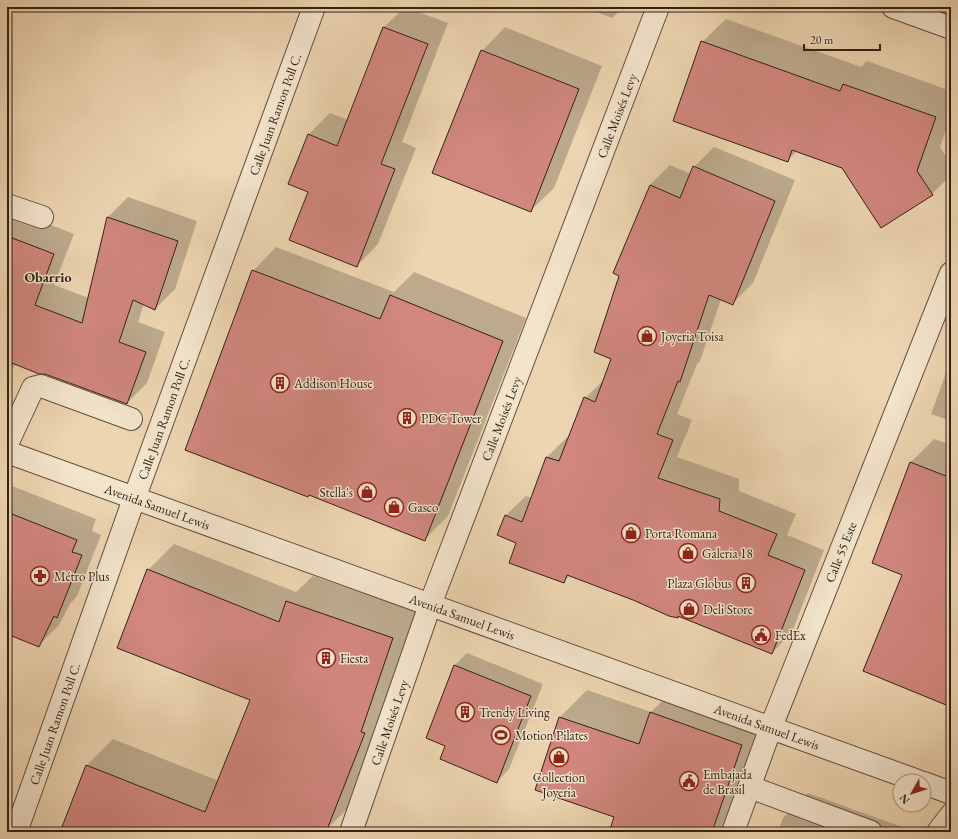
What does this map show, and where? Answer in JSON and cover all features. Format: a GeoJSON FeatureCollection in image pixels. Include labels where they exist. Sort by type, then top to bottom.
{"type":"FeatureCollection","features":[{"type":"Feature","properties":{"kind":"street","name":"Calle Juan Ramon Poll C."},"geometry":{"type":"LineString","coordinates":[[16,832],[134,499],[314,7]]}},
{"type":"Feature","properties":{"kind":"street","name":"Calle Moisés Levy"},"geometry":{"type":"LineString","coordinates":[[351,832],[430,605],[658,7]]}},
{"type":"Feature","properties":{"kind":"street"},"geometry":{"type":"LineString","coordinates":[[893,7],[951,28]]}},
{"type":"Feature","properties":{"kind":"street"},"geometry":{"type":"LineString","coordinates":[[7,205],[42,217]]}},
{"type":"Feature","properties":{"kind":"street","name":"Calle 55 Este"},"geometry":{"type":"LineString","coordinates":[[733,832],[771,727],[951,272]]}},
{"type":"Feature","properties":{"kind":"street"},"geometry":{"type":"LineString","coordinates":[[7,444],[33,388],[41,386],[131,419]]}},
{"type":"Feature","properties":{"kind":"street","name":"Avenida Samuel Lewis"},"geometry":{"type":"LineString","coordinates":[[7,452],[896,773]]}},
{"type":"Feature","properties":{"kind":"street"},"geometry":{"type":"LineString","coordinates":[[932,786],[951,793]]}},
{"type":"Feature","properties":{"kind":"street"},"geometry":{"type":"LineString","coordinates":[[750,787],[871,832]]}},
{"type":"Feature","properties":{"kind":"street"},"geometry":{"type":"LineString","coordinates":[[938,832],[951,815]]}},
{"type":"Feature","properties":{"kind":"building"},"geometry":{"type":"Polygon","coordinates":[[[383,27],[428,44],[381,164],[395,169],[357,267],[289,240],[308,192],[288,184],[308,134],[337,146],[383,27]]]}},
{"type":"Feature","properties":{"kind":"building"},"geometry":{"type":"Polygon","coordinates":[[[701,41],[840,91],[843,84],[936,117],[917,171],[933,195],[881,228],[842,168],[792,150],[788,162],[673,121],[701,41]]]}},
{"type":"Feature","properties":{"kind":"building"},"geometry":{"type":"Polygon","coordinates":[[[481,50],[579,89],[531,212],[432,173],[481,50]]]}},
{"type":"Feature","properties":{"kind":"building"},"geometry":{"type":"Polygon","coordinates":[[[693,166],[775,201],[733,305],[709,295],[680,382],[678,381],[657,434],[673,440],[658,478],[720,499],[719,511],[777,534],[768,555],[805,570],[772,654],[678,616],[678,618],[669,616],[633,600],[567,575],[564,583],[509,563],[516,543],[497,535],[505,515],[522,522],[546,457],[559,461],[584,397],[595,402],[611,359],[594,352],[619,276],[613,273],[650,185],[680,198],[693,166]]]}},
{"type":"Feature","properties":{"kind":"building"},"geometry":{"type":"Polygon","coordinates":[[[107,217],[178,241],[155,310],[133,300],[119,342],[146,352],[127,404],[45,374],[39,374],[7,361],[7,236],[54,254],[35,305],[82,323],[107,217]]]}},
{"type":"Feature","properties":{"kind":"building"},"geometry":{"type":"Polygon","coordinates":[[[252,270],[380,319],[390,295],[503,341],[425,541],[309,495],[308,497],[185,450],[252,270]]]}},
{"type":"Feature","properties":{"kind":"building"},"geometry":{"type":"Polygon","coordinates":[[[910,462],[951,478],[951,707],[863,671],[902,575],[872,563],[910,462]]]}},
{"type":"Feature","properties":{"kind":"building","name":"Métro Plus"},"geometry":{"type":"Polygon","coordinates":[[[7,512],[77,540],[72,552],[82,555],[57,618],[54,616],[39,647],[7,634],[7,512]]]}},
{"type":"Feature","properties":{"kind":"building"},"geometry":{"type":"Polygon","coordinates":[[[147,569],[279,622],[286,601],[393,638],[361,732],[365,733],[326,832],[60,832],[86,765],[205,812],[250,700],[117,648],[147,569]]]}},
{"type":"Feature","properties":{"kind":"building","name":"Trendy Living"},"geometry":{"type":"Polygon","coordinates":[[[454,665],[531,696],[497,783],[440,759],[445,746],[426,738],[454,665]]]}},
{"type":"Feature","properties":{"kind":"building"},"geometry":{"type":"Polygon","coordinates":[[[650,712],[742,745],[712,832],[609,832],[614,817],[535,790],[559,717],[639,744],[650,712]]]}},
{"type":"Feature","properties":{"kind":"place","name":"Joyeria Toisa"},"geometry":{"type":"Point","coordinates":[647,336]}},
{"type":"Feature","properties":{"kind":"place","name":"Addison House"},"geometry":{"type":"Point","coordinates":[280,383]}},
{"type":"Feature","properties":{"kind":"place","name":"PDC Tower"},"geometry":{"type":"Point","coordinates":[407,418]}},
{"type":"Feature","properties":{"kind":"place","name":"Stella's"},"geometry":{"type":"Point","coordinates":[367,492]}},
{"type":"Feature","properties":{"kind":"place","name":"Gasco"},"geometry":{"type":"Point","coordinates":[394,507]}},
{"type":"Feature","properties":{"kind":"place","name":"Porta Romana"},"geometry":{"type":"Point","coordinates":[631,533]}},
{"type":"Feature","properties":{"kind":"place","name":"Galeria 18"},"geometry":{"type":"Point","coordinates":[688,553]}},
{"type":"Feature","properties":{"kind":"place","name":"Métro Plus"},"geometry":{"type":"Point","coordinates":[40,576]}},
{"type":"Feature","properties":{"kind":"place","name":"Plaza Globus"},"geometry":{"type":"Point","coordinates":[746,583]}},
{"type":"Feature","properties":{"kind":"place","name":"Deli Store"},"geometry":{"type":"Point","coordinates":[689,609]}},
{"type":"Feature","properties":{"kind":"place","name":"FedEx"},"geometry":{"type":"Point","coordinates":[761,635]}},
{"type":"Feature","properties":{"kind":"place","name":"Fiesta"},"geometry":{"type":"Point","coordinates":[326,658]}},
{"type":"Feature","properties":{"kind":"place","name":"Trendy Living"},"geometry":{"type":"Point","coordinates":[465,712]}},
{"type":"Feature","properties":{"kind":"place","name":"Motion Pilates"},"geometry":{"type":"Point","coordinates":[501,735]}},
{"type":"Feature","properties":{"kind":"place","name":"Collection Joyeria"},"geometry":{"type":"Point","coordinates":[559,757]}},
{"type":"Feature","properties":{"kind":"place","name":"Embajada de Brasil"},"geometry":{"type":"Point","coordinates":[689,781]}},
{"type":"Feature","properties":{"kind":"district","name":"Obarrio"},"geometry":{"type":"Point","coordinates":[48,277]}}]}
